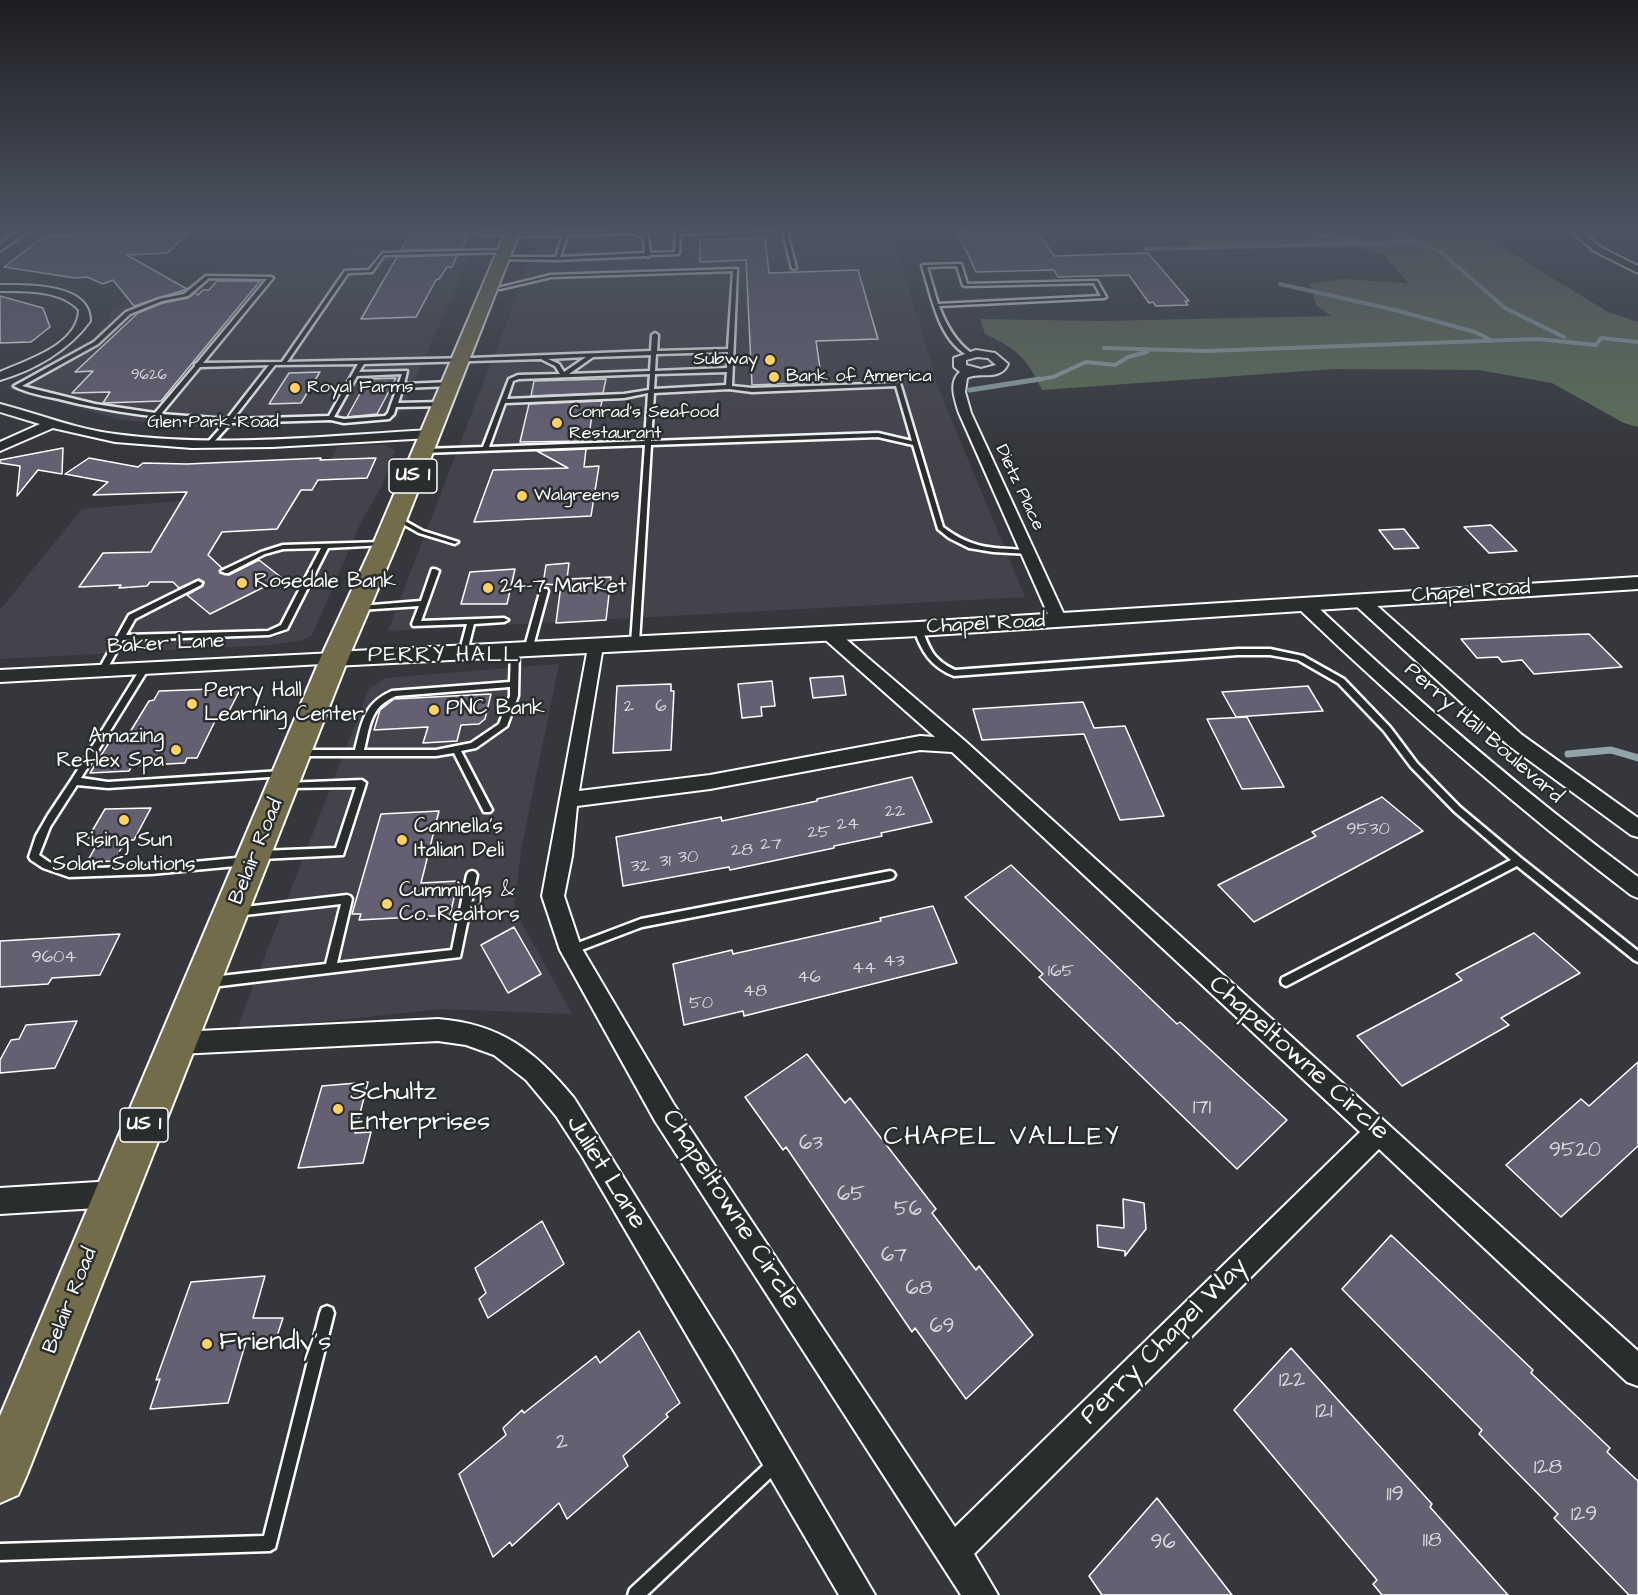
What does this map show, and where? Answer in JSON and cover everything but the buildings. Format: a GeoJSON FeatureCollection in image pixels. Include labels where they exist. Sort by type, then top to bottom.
{"type":"FeatureCollection","features":[{"type":"Feature","properties":{"kind":"highway","name":"Belair Road"},"geometry":{"type":"LineString","coordinates":[[0,1477],[114,1194],[255,858],[334,659],[484,302]]}},
{"type":"Feature","properties":{"kind":"street"},"geometry":{"type":"LineString","coordinates":[[0,376],[63,344],[79,329],[85,314],[78,302]]}},
{"type":"Feature","properties":{"kind":"street"},"geometry":{"type":"LineString","coordinates":[[969,354],[991,355],[1002,364],[991,372],[969,371]]}},
{"type":"Feature","properties":{"kind":"street","name":"Dietz Place"},"geometry":{"type":"LineString","coordinates":[[969,354],[960,358],[958,364],[969,371],[961,376],[959,392],[965,413],[1030,552],[1059,621]]}},
{"type":"Feature","properties":{"kind":"street","name":"Glen Park Road"},"geometry":{"type":"LineString","coordinates":[[0,408],[115,438],[210,443],[427,442]]}},
{"type":"Feature","properties":{"kind":"street"},"geometry":{"type":"LineString","coordinates":[[0,447],[53,423]]}},
{"type":"Feature","properties":{"kind":"street","name":"Chapel Road"},"geometry":{"type":"LineString","coordinates":[[334,659],[522,651],[827,632],[1059,621],[1638,583]]}},
{"type":"Feature","properties":{"kind":"street","name":"Perry Hall Boulevard"},"geometry":{"type":"LineString","coordinates":[[1360,600],[1515,740],[1638,829]]}},
{"type":"Feature","properties":{"kind":"street","name":"Perry Hall Boulevard"},"geometry":{"type":"LineString","coordinates":[[1305,605],[1471,757],[1567,836],[1638,889]]}},
{"type":"Feature","properties":{"kind":"street","name":"Chapeltowne Circle"},"geometry":{"type":"LineString","coordinates":[[827,632],[958,746],[1638,1371]]}},
{"type":"Feature","properties":{"kind":"street","name":"Chapeltowne Circle"},"geometry":{"type":"LineString","coordinates":[[595,646],[568,800],[562,856],[553,896],[571,950],[664,1112],[981,1595]]}},
{"type":"Feature","properties":{"kind":"street","name":"Baker Lane"},"geometry":{"type":"LineString","coordinates":[[0,676],[334,659]]}},
{"type":"Feature","properties":{"kind":"street"},"geometry":{"type":"LineString","coordinates":[[568,800],[710,782],[920,743],[958,746]]}},
{"type":"Feature","properties":{"kind":"street","name":"Juliet Lane"},"geometry":{"type":"LineString","coordinates":[[179,1043],[438,1030],[462,1031],[486,1037],[510,1051],[536,1073],[571,1118],[704,1331],[858,1595]]}},
{"type":"Feature","properties":{"kind":"street","name":"Perry Chapel Way"},"geometry":{"type":"LineString","coordinates":[[953,1552],[1378,1132]]}},
{"type":"Feature","properties":{"kind":"street"},"geometry":{"type":"LineString","coordinates":[[0,1201],[114,1194]]}},
{"type":"Feature","properties":{"kind":"lane"},"geometry":{"type":"LineString","coordinates":[[155,302],[128,313],[96,343],[17,386],[95,407],[182,419],[229,421],[331,418],[344,421],[380,420],[391,414],[405,372],[355,374]]}},
{"type":"Feature","properties":{"kind":"lane"},"geometry":{"type":"LineString","coordinates":[[157,415],[251,302]]}},
{"type":"Feature","properties":{"kind":"lane"},"geometry":{"type":"LineString","coordinates":[[282,364],[325,302]]}},
{"type":"Feature","properties":{"kind":"lane"},"geometry":{"type":"LineString","coordinates":[[729,387],[733,302]]}},
{"type":"Feature","properties":{"kind":"lane"},"geometry":{"type":"LineString","coordinates":[[969,354],[956,345],[938,305],[991,302]]}},
{"type":"Feature","properties":{"kind":"lane"},"geometry":{"type":"LineString","coordinates":[[635,644],[655,335]]}},
{"type":"Feature","properties":{"kind":"lane"},"geometry":{"type":"LineString","coordinates":[[197,365],[460,360],[731,351]]}},
{"type":"Feature","properties":{"kind":"lane"},"geometry":{"type":"LineString","coordinates":[[563,375],[592,356]]}},
{"type":"Feature","properties":{"kind":"lane"},"geometry":{"type":"LineString","coordinates":[[543,357],[557,365],[563,375]]}},
{"type":"Feature","properties":{"kind":"lane"},"geometry":{"type":"LineString","coordinates":[[331,418],[362,362]]}},
{"type":"Feature","properties":{"kind":"lane"},"geometry":{"type":"LineString","coordinates":[[210,443],[273,364]]}},
{"type":"Feature","properties":{"kind":"lane"},"geometry":{"type":"LineString","coordinates":[[485,449],[511,380],[518,377],[730,370]]}},
{"type":"Feature","properties":{"kind":"lane"},"geometry":{"type":"LineString","coordinates":[[401,386],[451,384]]}},
{"type":"Feature","properties":{"kind":"lane"},"geometry":{"type":"LineString","coordinates":[[504,401],[624,396],[651,391],[729,387],[752,390],[898,384],[940,528],[957,543],[977,548],[1030,552]]}},
{"type":"Feature","properties":{"kind":"lane"},"geometry":{"type":"LineString","coordinates":[[394,405],[443,404]]}},
{"type":"Feature","properties":{"kind":"lane"},"geometry":{"type":"LineString","coordinates":[[427,442],[485,449],[648,441],[697,443],[878,435],[916,444]]}},
{"type":"Feature","properties":{"kind":"lane"},"geometry":{"type":"LineString","coordinates":[[395,518],[421,531],[455,542]]}},
{"type":"Feature","properties":{"kind":"lane"},"geometry":{"type":"LineString","coordinates":[[225,571],[263,553],[283,547],[384,544]]}},
{"type":"Feature","properties":{"kind":"lane"},"geometry":{"type":"LineString","coordinates":[[120,638],[269,633],[284,627],[325,547]]}},
{"type":"Feature","properties":{"kind":"lane"},"geometry":{"type":"LineString","coordinates":[[435,571],[416,624],[504,620]]}},
{"type":"Feature","properties":{"kind":"lane"},"geometry":{"type":"LineString","coordinates":[[102,671],[132,617],[198,583]]}},
{"type":"Feature","properties":{"kind":"lane"},"geometry":{"type":"LineString","coordinates":[[75,781],[108,785],[290,771],[359,753],[436,753],[473,747],[503,726],[514,696],[514,684],[522,651],[544,591]]}},
{"type":"Feature","properties":{"kind":"lane"},"geometry":{"type":"LineString","coordinates":[[357,608],[424,603]]}},
{"type":"Feature","properties":{"kind":"lane"},"geometry":{"type":"LineString","coordinates":[[463,654],[471,622]]}},
{"type":"Feature","properties":{"kind":"lane"},"geometry":{"type":"LineString","coordinates":[[918,629],[924,651],[930,659],[954,673],[1238,652],[1270,652],[1300,658],[1341,681],[1387,729],[1414,765],[1457,809],[1638,957]]}},
{"type":"Feature","properties":{"kind":"lane"},"geometry":{"type":"LineString","coordinates":[[145,668],[75,781],[49,817],[38,839],[34,856],[46,865],[69,873],[151,870],[255,858],[340,852],[363,783],[290,771]]}},
{"type":"Feature","properties":{"kind":"lane"},"geometry":{"type":"LineString","coordinates":[[359,753],[369,712],[378,699],[395,693],[514,684]]}},
{"type":"Feature","properties":{"kind":"lane"},"geometry":{"type":"LineString","coordinates":[[456,749],[487,810]]}},
{"type":"Feature","properties":{"kind":"lane"},"geometry":{"type":"LineString","coordinates":[[1286,981],[1518,861]]}},
{"type":"Feature","properties":{"kind":"lane"},"geometry":{"type":"LineString","coordinates":[[571,950],[641,923],[890,874]]}},
{"type":"Feature","properties":{"kind":"lane"},"geometry":{"type":"LineString","coordinates":[[203,983],[456,954],[472,875]]}},
{"type":"Feature","properties":{"kind":"lane"},"geometry":{"type":"LineString","coordinates":[[232,913],[346,899],[331,968]]}},
{"type":"Feature","properties":{"kind":"lane"},"geometry":{"type":"LineString","coordinates":[[0,1552],[270,1544],[327,1313]]}},
{"type":"Feature","properties":{"kind":"lane"},"geometry":{"type":"LineString","coordinates":[[636,1595],[780,1460]]}},
{"type":"Feature","properties":{"kind":"shaded area"},"geometry":{"type":"Polygon","coordinates":[[[131,302],[449,302],[397,419],[204,427],[122,420],[5,388],[49,366],[92,340],[109,320],[113,306],[131,302]]]}},
{"type":"Feature","properties":{"kind":"shaded area"},"geometry":{"type":"Polygon","coordinates":[[[514,302],[913,302],[938,387],[1025,597],[388,631],[514,302]]]}},
{"type":"Feature","properties":{"kind":"shaded area"},"geometry":{"type":"Polygon","coordinates":[[[385,445],[395,450],[382,485],[361,522],[312,635],[303,640],[272,645],[0,659],[0,610],[82,509],[315,490],[338,446],[385,445]]]}},
{"type":"Feature","properties":{"kind":"shaded area"},"geometry":{"type":"Polygon","coordinates":[[[559,664],[521,850],[514,909],[572,1014],[440,1009],[236,1031],[369,689],[385,678],[559,664]]]}},
{"type":"Feature","properties":{"kind":"green space"},"geometry":{"type":"Polygon","coordinates":[[[1315,302],[1592,302],[1608,312],[1638,322],[1638,427],[1624,423],[1552,383],[1479,370],[1334,369],[1042,390],[1026,362],[1013,350],[985,334],[980,319],[1100,321],[1331,316],[1315,302]]]}},
{"type":"Feature","properties":{"kind":"waterway"},"geometry":{"type":"LineString","coordinates":[[1362,302],[1475,332],[1489,339]]}},
{"type":"Feature","properties":{"kind":"waterway"},"geometry":{"type":"LineString","coordinates":[[1499,302],[1505,308],[1564,337]]}},
{"type":"Feature","properties":{"kind":"waterway"},"geometry":{"type":"LineString","coordinates":[[1104,348],[1206,351],[1537,339],[1596,345],[1601,338],[1638,342]]}},
{"type":"Feature","properties":{"kind":"waterway"},"geometry":{"type":"LineString","coordinates":[[1030,381],[1053,377],[1086,362],[1115,365],[1128,357],[1147,352]]}},
{"type":"Feature","properties":{"kind":"waterway"},"geometry":{"type":"LineString","coordinates":[[970,390],[1040,379]]}},
{"type":"Feature","properties":{"kind":"waterway"},"geometry":{"type":"LineString","coordinates":[[1568,754],[1611,750],[1638,758]]}},
{"type":"Feature","properties":{"kind":"place","name":"Subway"},"geometry":{"type":"Point","coordinates":[770,360]}},
{"type":"Feature","properties":{"kind":"place","name":"Bank of America"},"geometry":{"type":"Point","coordinates":[774,377]}},
{"type":"Feature","properties":{"kind":"place","name":"Royal Farms"},"geometry":{"type":"Point","coordinates":[295,388]}},
{"type":"Feature","properties":{"kind":"place","name":"Conrad's Seafood Restaurant"},"geometry":{"type":"Point","coordinates":[557,423]}},
{"type":"Feature","properties":{"kind":"place","name":"Walgreens"},"geometry":{"type":"Point","coordinates":[522,496]}},
{"type":"Feature","properties":{"kind":"place","name":"Rosedale Bank"},"geometry":{"type":"Point","coordinates":[242,583]}},
{"type":"Feature","properties":{"kind":"place","name":"24-7 Market"},"geometry":{"type":"Point","coordinates":[488,588]}},
{"type":"Feature","properties":{"kind":"place","name":"Perry Hall Learning Center"},"geometry":{"type":"Point","coordinates":[192,704]}},
{"type":"Feature","properties":{"kind":"place","name":"PNC Bank"},"geometry":{"type":"Point","coordinates":[434,710]}},
{"type":"Feature","properties":{"kind":"place","name":"Amazing Reflex Spa"},"geometry":{"type":"Point","coordinates":[176,750]}},
{"type":"Feature","properties":{"kind":"place","name":"Rising Sun Solar Solutions"},"geometry":{"type":"Point","coordinates":[124,820]}},
{"type":"Feature","properties":{"kind":"place","name":"Cannella's Italian Deli"},"geometry":{"type":"Point","coordinates":[402,840]}},
{"type":"Feature","properties":{"kind":"place","name":"Cummings & Co. Realtors"},"geometry":{"type":"Point","coordinates":[387,904]}},
{"type":"Feature","properties":{"kind":"place","name":"Schultz Enterprises"},"geometry":{"type":"Point","coordinates":[338,1109]}},
{"type":"Feature","properties":{"kind":"place","name":"Friendly's"},"geometry":{"type":"Point","coordinates":[207,1344]}},
{"type":"Feature","properties":{"kind":"district","name":"PERRY HALL"},"geometry":{"type":"Point","coordinates":[444,656]}},
{"type":"Feature","properties":{"kind":"district","name":"CHAPEL VALLEY"},"geometry":{"type":"Point","coordinates":[1002,1138]}}]}
